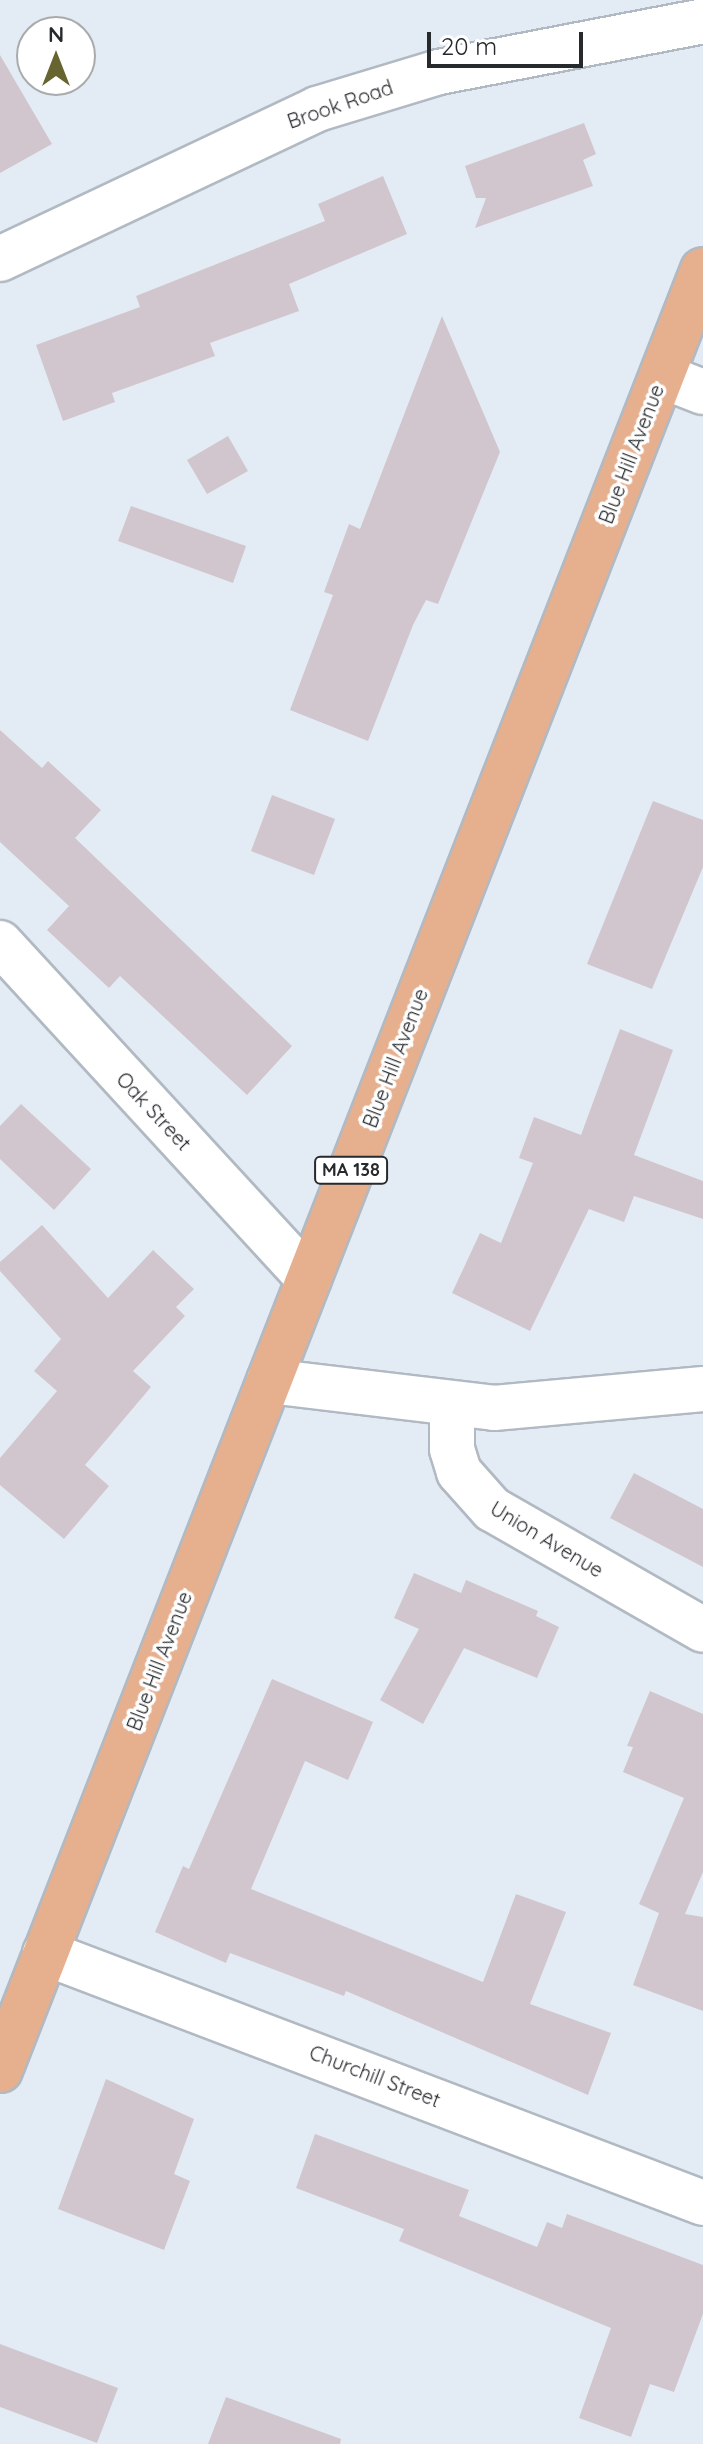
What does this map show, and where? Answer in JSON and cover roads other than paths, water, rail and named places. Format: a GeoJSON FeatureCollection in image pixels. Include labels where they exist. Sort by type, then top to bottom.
{"type":"FeatureCollection","features":[{"type":"Feature","properties":{"kind":"highway","name":"Blue Hill Avenue"},"geometry":{"type":"LineString","coordinates":[[1,2064],[703,270]]}},
{"type":"Feature","properties":{"kind":"street","name":"Brook Road"},"geometry":{"type":"LineString","coordinates":[[0,259],[329,105],[439,72],[703,21]]}},
{"type":"Feature","properties":{"kind":"street"},"geometry":{"type":"LineString","coordinates":[[662,376],[703,392]]}},
{"type":"Feature","properties":{"kind":"street","name":"Oak Street"},"geometry":{"type":"LineString","coordinates":[[0,943],[309,1279]]}},
{"type":"Feature","properties":{"kind":"street"},"geometry":{"type":"LineString","coordinates":[[269,1381],[452,1405],[539,1407],[703,1389]]}},
{"type":"Feature","properties":{"kind":"street","name":"Union Avenue"},"geometry":{"type":"LineString","coordinates":[[452,1405],[452,1449],[459,1472],[492,1509],[703,1630]]}},
{"type":"Feature","properties":{"kind":"street","name":"Churchill Street"},"geometry":{"type":"LineString","coordinates":[[45,1953],[703,2203]]}}]}
